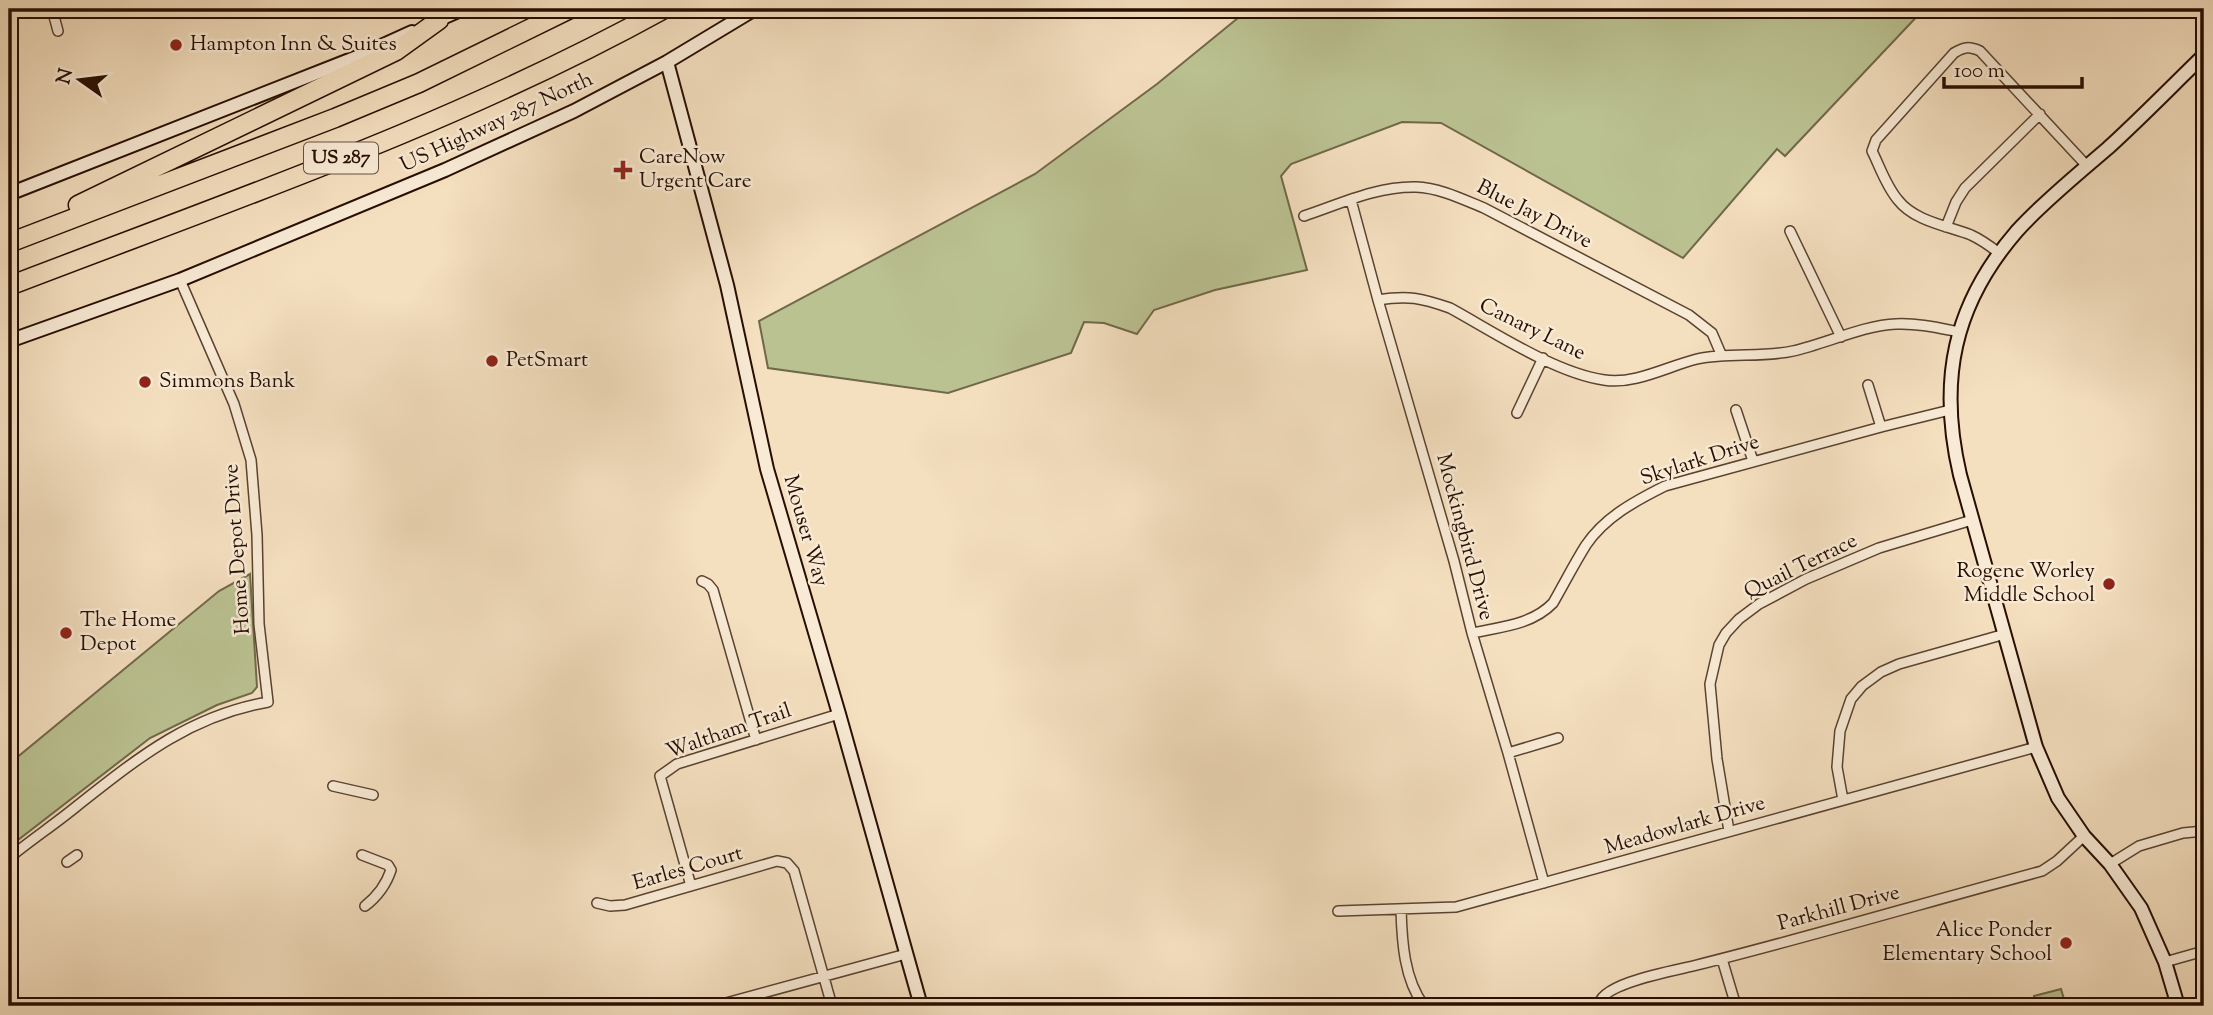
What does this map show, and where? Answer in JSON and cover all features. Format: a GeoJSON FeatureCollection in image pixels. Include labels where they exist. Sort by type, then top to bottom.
{"type":"FeatureCollection","features":[{"type":"Feature","properties":{"kind":"highway","name":"US 287"},"geometry":{"type":"LineString","coordinates":[[9,243],[419,83],[570,9]]}},
{"type":"Feature","properties":{"kind":"highway","name":"US 287"},"geometry":{"type":"LineString","coordinates":[[9,286],[449,115],[553,67],[664,9]]}},
{"type":"Feature","properties":{"kind":"highway"},"geometry":{"type":"LineString","coordinates":[[9,235],[151,171],[396,51],[439,20]]}},
{"type":"Feature","properties":{"kind":"street"},"geometry":{"type":"LineString","coordinates":[[52,9],[58,31]]}},
{"type":"Feature","properties":{"kind":"street"},"geometry":{"type":"LineString","coordinates":[[9,194],[357,57],[463,9]]}},
{"type":"Feature","properties":{"kind":"street","name":"US Highway 287 North"},"geometry":{"type":"LineString","coordinates":[[9,341],[180,280],[445,170],[574,111],[667,62],[755,9]]}},
{"type":"Feature","properties":{"kind":"street"},"geometry":{"type":"LineString","coordinates":[[1999,253],[1974,236],[1916,214],[1898,201],[1872,151],[1876,140],[1954,53],[1963,47],[1980,51],[2087,166]]}},
{"type":"Feature","properties":{"kind":"street"},"geometry":{"type":"LineString","coordinates":[[2178,1006],[2165,962],[2141,908],[2057,798],[2036,747],[1972,520],[1952,440],[1950,410],[1954,357],[1960,332],[1967,310],[1999,253],[2020,229],[2145,114],[2204,55]]}},
{"type":"Feature","properties":{"kind":"street","name":"Mouser Way"},"geometry":{"type":"LineString","coordinates":[[667,62],[727,285],[767,469],[921,1006]]}},
{"type":"Feature","properties":{"kind":"street"},"geometry":{"type":"LineString","coordinates":[[1946,227],[1965,188],[2039,114]]}},
{"type":"Feature","properties":{"kind":"street","name":"Blue Jay Drive"},"geometry":{"type":"LineString","coordinates":[[1304,216],[1385,189],[1416,187],[1453,195],[1484,208],[1689,315],[1712,333],[1721,355]]}},
{"type":"Feature","properties":{"kind":"street","name":"Mockingbird Drive"},"geometry":{"type":"LineString","coordinates":[[1351,200],[1544,883]]}},
{"type":"Feature","properties":{"kind":"street"},"geometry":{"type":"LineString","coordinates":[[1790,231],[1841,337]]}},
{"type":"Feature","properties":{"kind":"street","name":"Home Depot Drive"},"geometry":{"type":"LineString","coordinates":[[9,858],[141,755],[225,712],[268,702],[260,624],[251,460],[234,404],[180,280]]}},
{"type":"Feature","properties":{"kind":"street","name":"Canary Lane"},"geometry":{"type":"LineString","coordinates":[[1378,300],[1402,296],[1429,301],[1450,309],[1579,375],[1607,381],[1627,379],[1721,355],[1794,351],[1894,324],[1921,325],[1960,332]]}},
{"type":"Feature","properties":{"kind":"street"},"geometry":{"type":"LineString","coordinates":[[1517,413],[1543,358]]}},
{"type":"Feature","properties":{"kind":"street"},"geometry":{"type":"LineString","coordinates":[[1868,385],[1881,426]]}},
{"type":"Feature","properties":{"kind":"street"},"geometry":{"type":"LineString","coordinates":[[1736,410],[1753,461]]}},
{"type":"Feature","properties":{"kind":"street","name":"Skylark Drive"},"geometry":{"type":"LineString","coordinates":[[1472,633],[1521,623],[1548,609],[1587,544],[1607,522],[1636,500],[1665,486],[1881,426],[1950,410]]}},
{"type":"Feature","properties":{"kind":"street","name":"Quail Terrace"},"geometry":{"type":"LineString","coordinates":[[1729,831],[1717,759],[1710,684],[1719,645],[1726,633],[1738,619],[1759,604],[1806,579],[1879,548],[1972,520]]}},
{"type":"Feature","properties":{"kind":"street"},"geometry":{"type":"LineString","coordinates":[[702,581],[713,590],[756,740]]}},
{"type":"Feature","properties":{"kind":"street"},"geometry":{"type":"LineString","coordinates":[[1843,800],[1837,767],[1840,731],[1851,699],[1862,686],[1881,671],[1899,664],[2005,634]]}},
{"type":"Feature","properties":{"kind":"street","name":"Waltham Trail"},"geometry":{"type":"LineString","coordinates":[[691,886],[660,776],[677,764],[839,714]]}},
{"type":"Feature","properties":{"kind":"street"},"geometry":{"type":"LineString","coordinates":[[1508,753],[1558,738]]}},
{"type":"Feature","properties":{"kind":"street","name":"Meadowlark Drive"},"geometry":{"type":"LineString","coordinates":[[1338,911],[1456,907],[2036,747]]}},
{"type":"Feature","properties":{"kind":"street"},"geometry":{"type":"LineString","coordinates":[[333,786],[373,795]]}},
{"type":"Feature","properties":{"kind":"street"},"geometry":{"type":"LineString","coordinates":[[2110,864],[2139,846],[2183,833],[2204,831]]}},
{"type":"Feature","properties":{"kind":"street","name":"Parkhill Drive"},"geometry":{"type":"LineString","coordinates":[[1598,1004],[1603,995],[1632,982],[2042,871],[2084,836]]}},
{"type":"Feature","properties":{"kind":"street"},"geometry":{"type":"LineString","coordinates":[[67,862],[77,855]]}},
{"type":"Feature","properties":{"kind":"street"},"geometry":{"type":"LineString","coordinates":[[362,855],[388,865],[391,870],[387,882],[375,899],[365,906]]}},
{"type":"Feature","properties":{"kind":"street","name":"Earles Court"},"geometry":{"type":"LineString","coordinates":[[597,903],[617,906],[778,861],[787,863],[793,871],[824,977]]}},
{"type":"Feature","properties":{"kind":"street"},"geometry":{"type":"LineString","coordinates":[[1401,910],[1405,959],[1423,1006]]}},
{"type":"Feature","properties":{"kind":"street"},"geometry":{"type":"LineString","coordinates":[[2165,962],[2204,951]]}},
{"type":"Feature","properties":{"kind":"street"},"geometry":{"type":"LineString","coordinates":[[715,1006],[906,954]]}},
{"type":"Feature","properties":{"kind":"street"},"geometry":{"type":"LineString","coordinates":[[1722,959],[1736,1006]]}},
{"type":"Feature","properties":{"kind":"street"},"geometry":{"type":"LineString","coordinates":[[824,977],[832,1006]]}},
{"type":"Feature","properties":{"kind":"green space"},"geometry":{"type":"Polygon","coordinates":[[[1249,9],[1924,9],[1785,156],[1777,149],[1683,258],[1441,123],[1402,122],[1291,164],[1281,176],[1307,270],[1215,290],[1154,310],[1137,334],[1104,323],[1084,322],[1071,353],[948,393],[768,368],[759,321],[1035,174],[1157,84],[1249,9]]]}},
{"type":"Feature","properties":{"kind":"green space"},"geometry":{"type":"Polygon","coordinates":[[[250,574],[257,687],[252,693],[217,705],[150,738],[9,847],[9,764],[219,591],[250,574]]]}},
{"type":"Feature","properties":{"kind":"green space"},"geometry":{"type":"Polygon","coordinates":[[[2061,989],[2066,1006],[2037,1006],[2034,996],[2061,989]]]}},
{"type":"Feature","properties":{"kind":"place","name":"Hampton Inn & Suites"},"geometry":{"type":"Point","coordinates":[176,45]}},
{"type":"Feature","properties":{"kind":"place","name":"CareNow Urgent Care"},"geometry":{"type":"Point","coordinates":[623,170]}},
{"type":"Feature","properties":{"kind":"place","name":"PetSmart"},"geometry":{"type":"Point","coordinates":[492,361]}},
{"type":"Feature","properties":{"kind":"place","name":"Simmons Bank"},"geometry":{"type":"Point","coordinates":[145,382]}},
{"type":"Feature","properties":{"kind":"place","name":"Rogene Worley Middle School"},"geometry":{"type":"Point","coordinates":[2109,584]}},
{"type":"Feature","properties":{"kind":"place","name":"The Home Depot"},"geometry":{"type":"Point","coordinates":[66,633]}},
{"type":"Feature","properties":{"kind":"place","name":"Alice Ponder Elementary School"},"geometry":{"type":"Point","coordinates":[2066,943]}}]}
